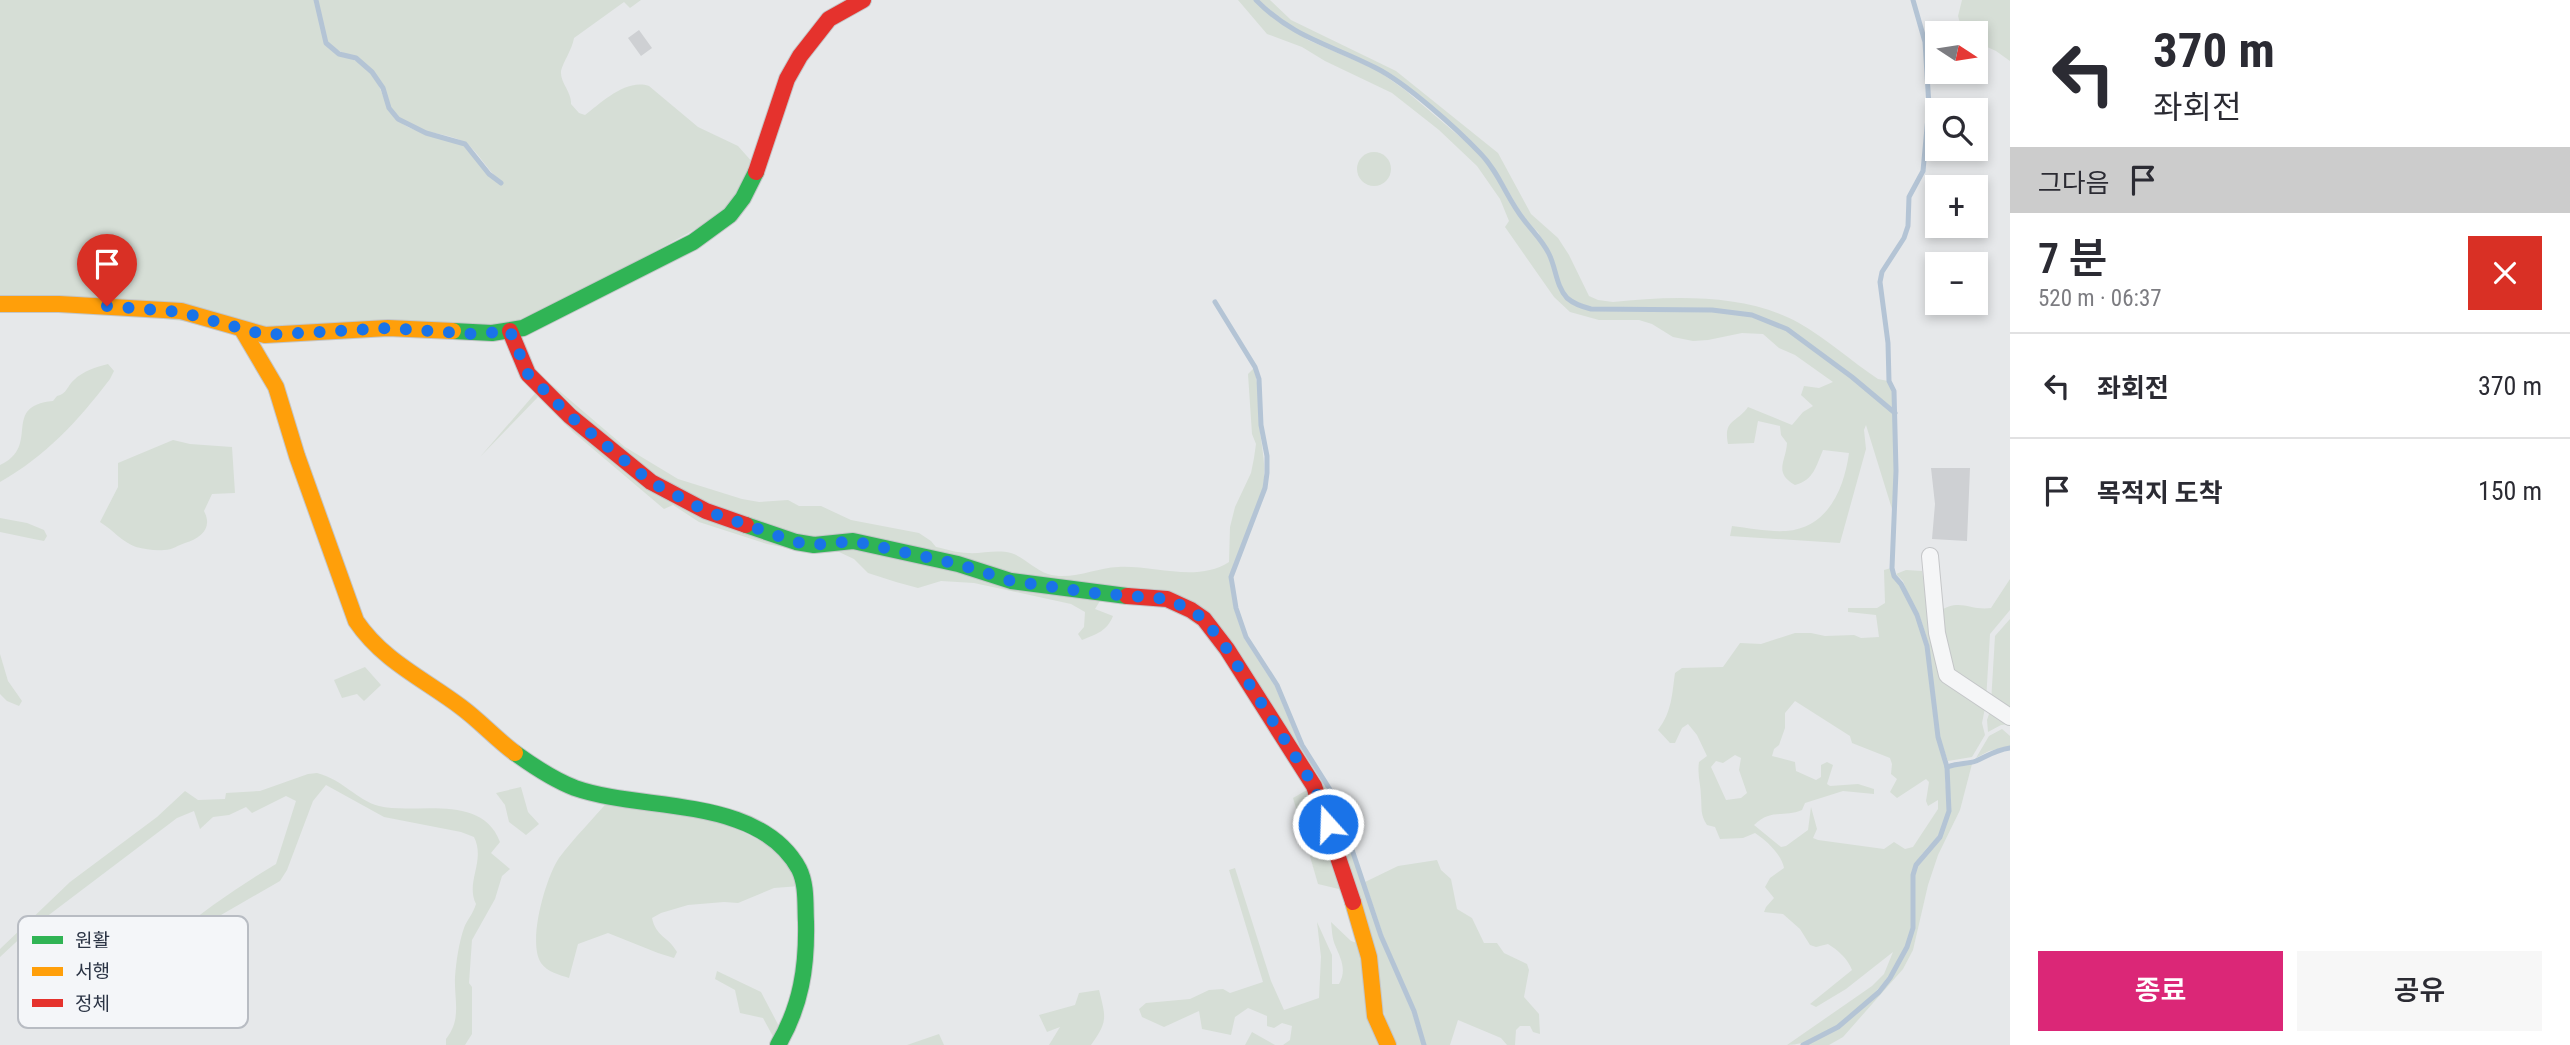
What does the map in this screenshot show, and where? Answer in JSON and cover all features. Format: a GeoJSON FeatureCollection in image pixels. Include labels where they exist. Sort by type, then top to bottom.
{"type":"FeatureCollection","features":[{"type":"Feature","properties":{"kind":"street"},"geometry":{"type":"LineString","coordinates":[[0,304],[59,304],[181,312],[265,335],[388,328],[473,334],[523,328],[682,248],[712,230],[730,215],[743,198],[756,171],[787,79],[800,57],[829,19],[863,0]]}},
{"type":"Feature","properties":{"kind":"street"},"geometry":{"type":"LineString","coordinates":[[243,331],[276,387],[297,456],[356,621],[366,638],[379,651],[460,706],[517,755],[557,779],[576,788],[716,814],[768,836],[792,858],[800,871],[804,889],[807,941],[797,1010],[778,1045]]}},
{"type":"Feature","properties":{"kind":"street"},"geometry":{"type":"LineString","coordinates":[[510,331],[528,374],[570,416],[651,482],[706,511],[796,542],[814,545],[853,541],[958,564],[1011,581],[1095,593],[1167,599],[1204,619],[1227,649],[1314,786],[1361,925],[1369,957],[1375,1016],[1388,1045]]}},
{"type":"Feature","properties":{"kind":"street"},"geometry":{"type":"LineString","coordinates":[[1930,556],[1937,633],[1947,675],[1983,702],[2010,717]]}},
{"type":"Feature","properties":{"kind":"shaded area"},"geometry":{"type":"Polygon","coordinates":[[[0,0],[315,0],[325,44],[360,63],[370,72],[397,119],[412,129],[463,144],[500,183],[464,142],[414,127],[398,117],[372,71],[362,62],[326,43],[317,0],[641,0],[630,8],[624,2],[574,38],[561,71],[571,104],[579,113],[585,115],[623,88],[640,84],[649,86],[698,127],[738,146],[754,164],[727,212],[521,324],[265,331],[0,299],[0,0]]]}},
{"type":"Feature","properties":{"kind":"shaded area"},"geometry":{"type":"Polygon","coordinates":[[[1238,0],[1255,0],[1264,10],[1308,40],[1377,70],[1405,90],[1481,155],[1523,221],[1536,234],[1553,266],[1558,287],[1567,300],[1591,310],[1712,311],[1751,316],[1786,330],[1852,378],[1894,413],[1895,471],[1892,509],[1866,425],[1866,449],[1840,543],[1730,536],[1732,526],[1779,531],[1801,528],[1813,523],[1831,504],[1843,480],[1849,453],[1823,450],[1810,476],[1795,485],[1784,476],[1782,466],[1787,443],[1781,435],[1780,426],[1758,421],[1754,443],[1728,444],[1727,430],[1748,407],[1792,425],[1803,412],[1813,406],[1801,395],[1804,386],[1819,388],[1833,382],[1795,355],[1779,348],[1763,334],[1742,333],[1693,341],[1673,337],[1652,324],[1639,320],[1599,320],[1570,312],[1554,297],[1505,227],[1509,221],[1500,199],[1477,166],[1439,130],[1392,93],[1302,47],[1267,34],[1238,0]]]}},
{"type":"Feature","properties":{"kind":"shaded area"},"geometry":{"type":"Polygon","coordinates":[[[1257,0],[1270,0],[1291,20],[1396,71],[1498,153],[1531,214],[1558,238],[1569,255],[1589,296],[1613,302],[1708,299],[1756,306],[1778,313],[1809,329],[1878,379],[1888,381],[1893,391],[1894,409],[1787,328],[1752,314],[1677,308],[1591,308],[1569,298],[1560,286],[1555,266],[1538,232],[1525,220],[1502,180],[1482,154],[1406,88],[1378,68],[1309,39],[1257,0]]]}},
{"type":"Feature","properties":{"kind":"shaded area"},"geometry":{"type":"Polygon","coordinates":[[[1962,0],[2010,0],[2010,61],[1988,47],[1988,21],[1959,21],[1962,0]]]}},
{"type":"Feature","properties":{"kind":"shaded area"},"geometry":{"type":"Polygon","coordinates":[[[1374,152],[1386,157],[1391,169],[1386,181],[1374,186],[1362,181],[1357,169],[1362,157],[1374,152]]]}},
{"type":"Feature","properties":{"kind":"shaded area"},"geometry":{"type":"Polygon","coordinates":[[[108,364],[114,371],[86,409],[47,449],[0,482],[0,465],[19,448],[28,410],[37,404],[53,401],[81,374],[108,364]]]}},
{"type":"Feature","properties":{"kind":"shaded area"},"geometry":{"type":"Polygon","coordinates":[[[1254,368],[1258,388],[1264,479],[1229,577],[1234,608],[1244,638],[1275,686],[1300,746],[1332,797],[1380,937],[1412,1012],[1422,1045],[1393,1045],[1325,802],[1207,616],[814,541],[707,506],[615,449],[550,383],[625,447],[678,479],[742,499],[759,502],[788,500],[799,506],[821,506],[851,520],[919,533],[936,547],[952,551],[1011,553],[1043,572],[1065,576],[1118,567],[1175,572],[1203,571],[1229,562],[1230,527],[1235,507],[1251,473],[1256,444],[1252,434],[1248,374],[1254,368]]]}},
{"type":"Feature","properties":{"kind":"shaded area"},"geometry":{"type":"Polygon","coordinates":[[[538,390],[649,484],[834,544],[1103,596],[1095,609],[1113,616],[1105,629],[1082,640],[1078,634],[1084,627],[1085,612],[1071,604],[974,583],[941,581],[918,588],[868,573],[854,559],[839,552],[814,553],[767,544],[699,522],[673,505],[664,509],[573,432],[538,397],[480,457],[538,390]]]}},
{"type":"Feature","properties":{"kind":"shaded area"},"geometry":{"type":"Polygon","coordinates":[[[173,440],[232,447],[235,493],[212,494],[204,511],[206,527],[196,538],[167,550],[136,547],[100,522],[118,487],[118,463],[173,440]]]}},
{"type":"Feature","properties":{"kind":"shaded area"},"geometry":{"type":"Polygon","coordinates":[[[0,518],[27,523],[44,530],[47,536],[44,541],[0,532],[0,518]]]}},
{"type":"Feature","properties":{"kind":"shaded area"},"geometry":{"type":"Polygon","coordinates":[[[1891,568],[1921,629],[1927,655],[1936,734],[1946,767],[1948,813],[1941,831],[1920,857],[1912,872],[1912,928],[1896,966],[1864,1004],[1845,1020],[1806,1042],[1787,1045],[1872,986],[1884,974],[1893,952],[1846,989],[1816,1007],[1810,1004],[1852,970],[1850,966],[1842,955],[1828,944],[1816,947],[1810,945],[1800,929],[1783,914],[1764,912],[1774,898],[1765,887],[1770,878],[1784,868],[1780,858],[1755,833],[1743,838],[1720,839],[1715,827],[1707,825],[1702,814],[1699,762],[1707,756],[1697,735],[1688,724],[1682,728],[1675,743],[1670,743],[1658,730],[1669,710],[1675,673],[1682,668],[1723,667],[1740,643],[1761,644],[1795,633],[1879,637],[1876,615],[1848,612],[1848,608],[1877,608],[1885,603],[1884,570],[1891,568]],[[1795,701],[1785,713],[1785,728],[1772,756],[1795,762],[1796,771],[1816,780],[1821,777],[1821,765],[1827,762],[1833,765],[1827,784],[1858,784],[1874,789],[1874,794],[1843,791],[1805,803],[1802,810],[1766,817],[1754,825],[1781,847],[1786,846],[1808,830],[1811,807],[1817,829],[1813,838],[1818,840],[1884,849],[1894,842],[1905,849],[1913,847],[1938,809],[1938,800],[1928,806],[1926,801],[1929,782],[1926,779],[1897,798],[1890,792],[1897,779],[1891,774],[1890,758],[1852,743],[1850,736],[1795,701]],[[1735,755],[1723,763],[1716,761],[1711,767],[1726,800],[1741,798],[1747,793],[1739,770],[1741,758],[1735,755]]]}},
{"type":"Feature","properties":{"kind":"shaded area"},"geometry":{"type":"Polygon","coordinates":[[[1906,570],[1922,571],[1935,648],[1985,708],[1982,723],[1985,735],[1972,757],[1948,761],[1939,736],[1929,645],[1919,614],[1903,581],[1896,574],[1906,570]]]}},
{"type":"Feature","properties":{"kind":"shaded area"},"geometry":{"type":"Polygon","coordinates":[[[2010,579],[2010,610],[1990,634],[1986,701],[1949,674],[1938,612],[1952,605],[1991,608],[2010,579]]]}},
{"type":"Feature","properties":{"kind":"shaded area"},"geometry":{"type":"Polygon","coordinates":[[[2010,619],[2010,714],[1991,703],[1995,636],[2010,619]]]}},
{"type":"Feature","properties":{"kind":"shaded area"},"geometry":{"type":"Polygon","coordinates":[[[0,654],[8,681],[22,701],[19,706],[7,701],[0,694],[0,654]]]}},
{"type":"Feature","properties":{"kind":"shaded area"},"geometry":{"type":"Polygon","coordinates":[[[365,667],[381,685],[364,701],[357,694],[342,698],[334,680],[365,667]]]}},
{"type":"Feature","properties":{"kind":"shaded area"},"geometry":{"type":"Polygon","coordinates":[[[1990,711],[2010,724],[2001,725],[1988,732],[1987,720],[1990,711]]]}},
{"type":"Feature","properties":{"kind":"shaded area"},"geometry":{"type":"Polygon","coordinates":[[[2002,729],[2010,736],[2010,746],[1989,751],[1976,758],[1989,736],[2002,729]]]}},
{"type":"Feature","properties":{"kind":"shaded area"},"geometry":{"type":"Polygon","coordinates":[[[1962,763],[1972,764],[1960,810],[1938,855],[1913,950],[1903,969],[1843,1037],[1829,1045],[1805,1045],[1839,1027],[1879,992],[1899,966],[1914,928],[1914,875],[1917,865],[1941,838],[1950,811],[1948,768],[1962,763]]]}},
{"type":"Feature","properties":{"kind":"shaded area"},"geometry":{"type":"Polygon","coordinates":[[[317,773],[335,780],[363,799],[379,806],[463,811],[491,826],[500,842],[491,853],[510,869],[502,876],[495,899],[472,940],[469,983],[472,987],[472,1034],[465,1045],[446,1045],[446,1039],[456,1017],[455,977],[459,946],[464,928],[476,904],[473,888],[478,854],[474,837],[384,817],[326,785],[313,801],[287,870],[280,881],[220,916],[199,916],[276,864],[296,801],[286,796],[252,813],[246,807],[229,815],[213,817],[200,829],[194,811],[177,818],[48,916],[34,916],[70,882],[157,817],[185,791],[198,800],[225,799],[226,793],[260,791],[317,773]]]}},
{"type":"Feature","properties":{"kind":"shaded area"},"geometry":{"type":"Polygon","coordinates":[[[521,787],[528,812],[539,824],[526,835],[509,822],[505,805],[496,793],[521,787]]]}},
{"type":"Feature","properties":{"kind":"shaded area"},"geometry":{"type":"Polygon","coordinates":[[[1312,787],[1347,891],[1318,884],[1293,798],[1312,787]]]}},
{"type":"Feature","properties":{"kind":"shaded area"},"geometry":{"type":"Polygon","coordinates":[[[609,800],[719,820],[777,849],[800,886],[774,888],[738,903],[688,905],[652,918],[656,929],[677,952],[674,958],[608,933],[578,944],[569,978],[554,973],[541,963],[537,953],[537,926],[544,894],[559,858],[609,800]]]}},
{"type":"Feature","properties":{"kind":"shaded area"},"geometry":{"type":"Polygon","coordinates":[[[1437,860],[1441,870],[1451,879],[1457,909],[1472,918],[1484,943],[1497,943],[1504,953],[1527,964],[1529,970],[1524,997],[1539,1014],[1540,1034],[1533,1032],[1530,1026],[1520,1026],[1516,1030],[1515,1045],[1507,1045],[1501,1038],[1458,1020],[1450,1045],[1426,1045],[1365,882],[1398,866],[1437,860]]]}},
{"type":"Feature","properties":{"kind":"shaded area"},"geometry":{"type":"Polygon","coordinates":[[[1235,868],[1271,981],[1284,1010],[1319,998],[1321,957],[1317,922],[1332,955],[1332,984],[1339,984],[1343,974],[1342,964],[1333,940],[1331,922],[1351,941],[1363,945],[1385,1045],[1283,1045],[1290,1040],[1292,1026],[1282,1023],[1274,1028],[1267,1026],[1267,1016],[1248,1008],[1235,1017],[1231,1035],[1202,1029],[1199,1011],[1164,1027],[1142,1017],[1139,1009],[1146,1003],[1190,999],[1209,990],[1223,989],[1230,993],[1263,982],[1229,870],[1235,868]]]}},
{"type":"Feature","properties":{"kind":"shaded area"},"geometry":{"type":"Polygon","coordinates":[[[18,932],[18,940],[0,957],[0,949],[18,932]]]}},
{"type":"Feature","properties":{"kind":"shaded area"},"geometry":{"type":"Polygon","coordinates":[[[717,971],[761,992],[782,1032],[776,1042],[763,1018],[740,1013],[735,990],[715,979],[717,971]]]}},
{"type":"Feature","properties":{"kind":"shaded area"},"geometry":{"type":"Polygon","coordinates":[[[1099,990],[1104,1019],[1091,1045],[1049,1045],[1060,1027],[1047,1032],[1039,1015],[1075,1005],[1079,993],[1099,990]]]}},
{"type":"Feature","properties":{"kind":"shaded area"},"geometry":{"type":"Polygon","coordinates":[[[1252,1032],[1275,1045],[1245,1045],[1252,1032]]]}},
{"type":"Feature","properties":{"kind":"shaded area"},"geometry":{"type":"Polygon","coordinates":[[[939,1034],[944,1045],[907,1045],[939,1034]]]}},
{"type":"Feature","properties":{"kind":"building"},"geometry":{"type":"Polygon","coordinates":[[[639,30],[652,48],[641,56],[628,38],[639,30]]]}},
{"type":"Feature","properties":{"kind":"building"},"geometry":{"type":"Polygon","coordinates":[[[1931,468],[1970,468],[1967,541],[1932,539],[1935,504],[1931,468]]]}},
{"type":"Feature","properties":{"kind":"waterway"},"geometry":{"type":"LineString","coordinates":[[316,0],[326,43],[339,54],[356,58],[372,72],[383,88],[389,108],[398,119],[426,133],[465,144],[489,174],[501,183]]}},
{"type":"Feature","properties":{"kind":"waterway"},"geometry":{"type":"LineString","coordinates":[[1256,0],[1284,23],[1313,40],[1388,75],[1458,131],[1480,153],[1518,212],[1540,240],[1551,259],[1561,288],[1573,302],[1591,309],[1712,310],[1752,315],[1787,329],[1895,413]]}},
{"type":"Feature","properties":{"kind":"waterway"},"geometry":{"type":"LineString","coordinates":[[1803,1045],[1838,1027],[1879,992],[1890,978],[1907,947],[1913,928],[1913,875],[1916,865],[1940,837],[1949,811],[1947,767],[1938,737],[1927,646],[1917,615],[1892,568],[1896,471],[1894,391],[1889,381],[1888,343],[1880,282],[1882,272],[1904,238],[1908,226],[1909,197],[1923,171],[1929,106],[1925,42],[1913,0]]}},
{"type":"Feature","properties":{"kind":"waterway"},"geometry":{"type":"LineString","coordinates":[[1215,302],[1255,367],[1259,379],[1261,425],[1267,456],[1265,488],[1231,577],[1236,608],[1246,637],[1277,685],[1302,745],[1334,796],[1381,936],[1414,1011],[1424,1045]]}},
{"type":"Feature","properties":{"kind":"waterway"},"geometry":{"type":"LineString","coordinates":[[1947,767],[1973,762],[2010,748]]}},
{"type":"Feature","properties":{"kind":"traffic: fast"},"geometry":{"type":"LineString","coordinates":[[453,331],[492,333],[523,328],[693,242],[730,215],[743,198],[756,172]]}},
{"type":"Feature","properties":{"kind":"traffic: fast"},"geometry":{"type":"LineString","coordinates":[[746,525],[796,542],[814,545],[853,541],[958,564],[1011,581],[1127,596]]}},
{"type":"Feature","properties":{"kind":"traffic: fast"},"geometry":{"type":"LineString","coordinates":[[515,753],[575,788],[728,817],[757,828],[781,845],[799,869],[803,882],[806,939],[801,986],[792,1016],[778,1045]]}},
{"type":"Feature","properties":{"kind":"traffic: slow"},"geometry":{"type":"LineString","coordinates":[[0,304],[59,304],[181,311],[265,335],[388,328],[453,331]]}},
{"type":"Feature","properties":{"kind":"traffic: slow"},"geometry":{"type":"LineString","coordinates":[[243,331],[276,387],[297,456],[356,621],[391,658],[461,707],[515,753]]}},
{"type":"Feature","properties":{"kind":"traffic: slow"},"geometry":{"type":"LineString","coordinates":[[1353,902],[1369,957],[1375,1016],[1388,1045]]}},
{"type":"Feature","properties":{"kind":"traffic: jam"},"geometry":{"type":"LineString","coordinates":[[756,172],[787,79],[800,56],[829,19],[863,0]]}},
{"type":"Feature","properties":{"kind":"traffic: jam"},"geometry":{"type":"LineString","coordinates":[[510,331],[528,374],[570,416],[651,482],[706,511],[746,525]]}},
{"type":"Feature","properties":{"kind":"traffic: jam"},"geometry":{"type":"LineString","coordinates":[[1127,596],[1167,599],[1191,610],[1204,619],[1227,649],[1314,786],[1353,902]]}},
{"type":"Feature","properties":{"kind":"route"},"geometry":{"type":"LineString","coordinates":[[107,306],[181,312],[265,335],[388,328],[473,334],[510,331],[528,374],[570,416],[651,482],[706,511],[796,542],[814,545],[853,541],[958,564],[1011,581],[1095,593],[1167,599],[1180,604],[1204,619],[1227,649],[1314,786],[1328,824]]}}]}
